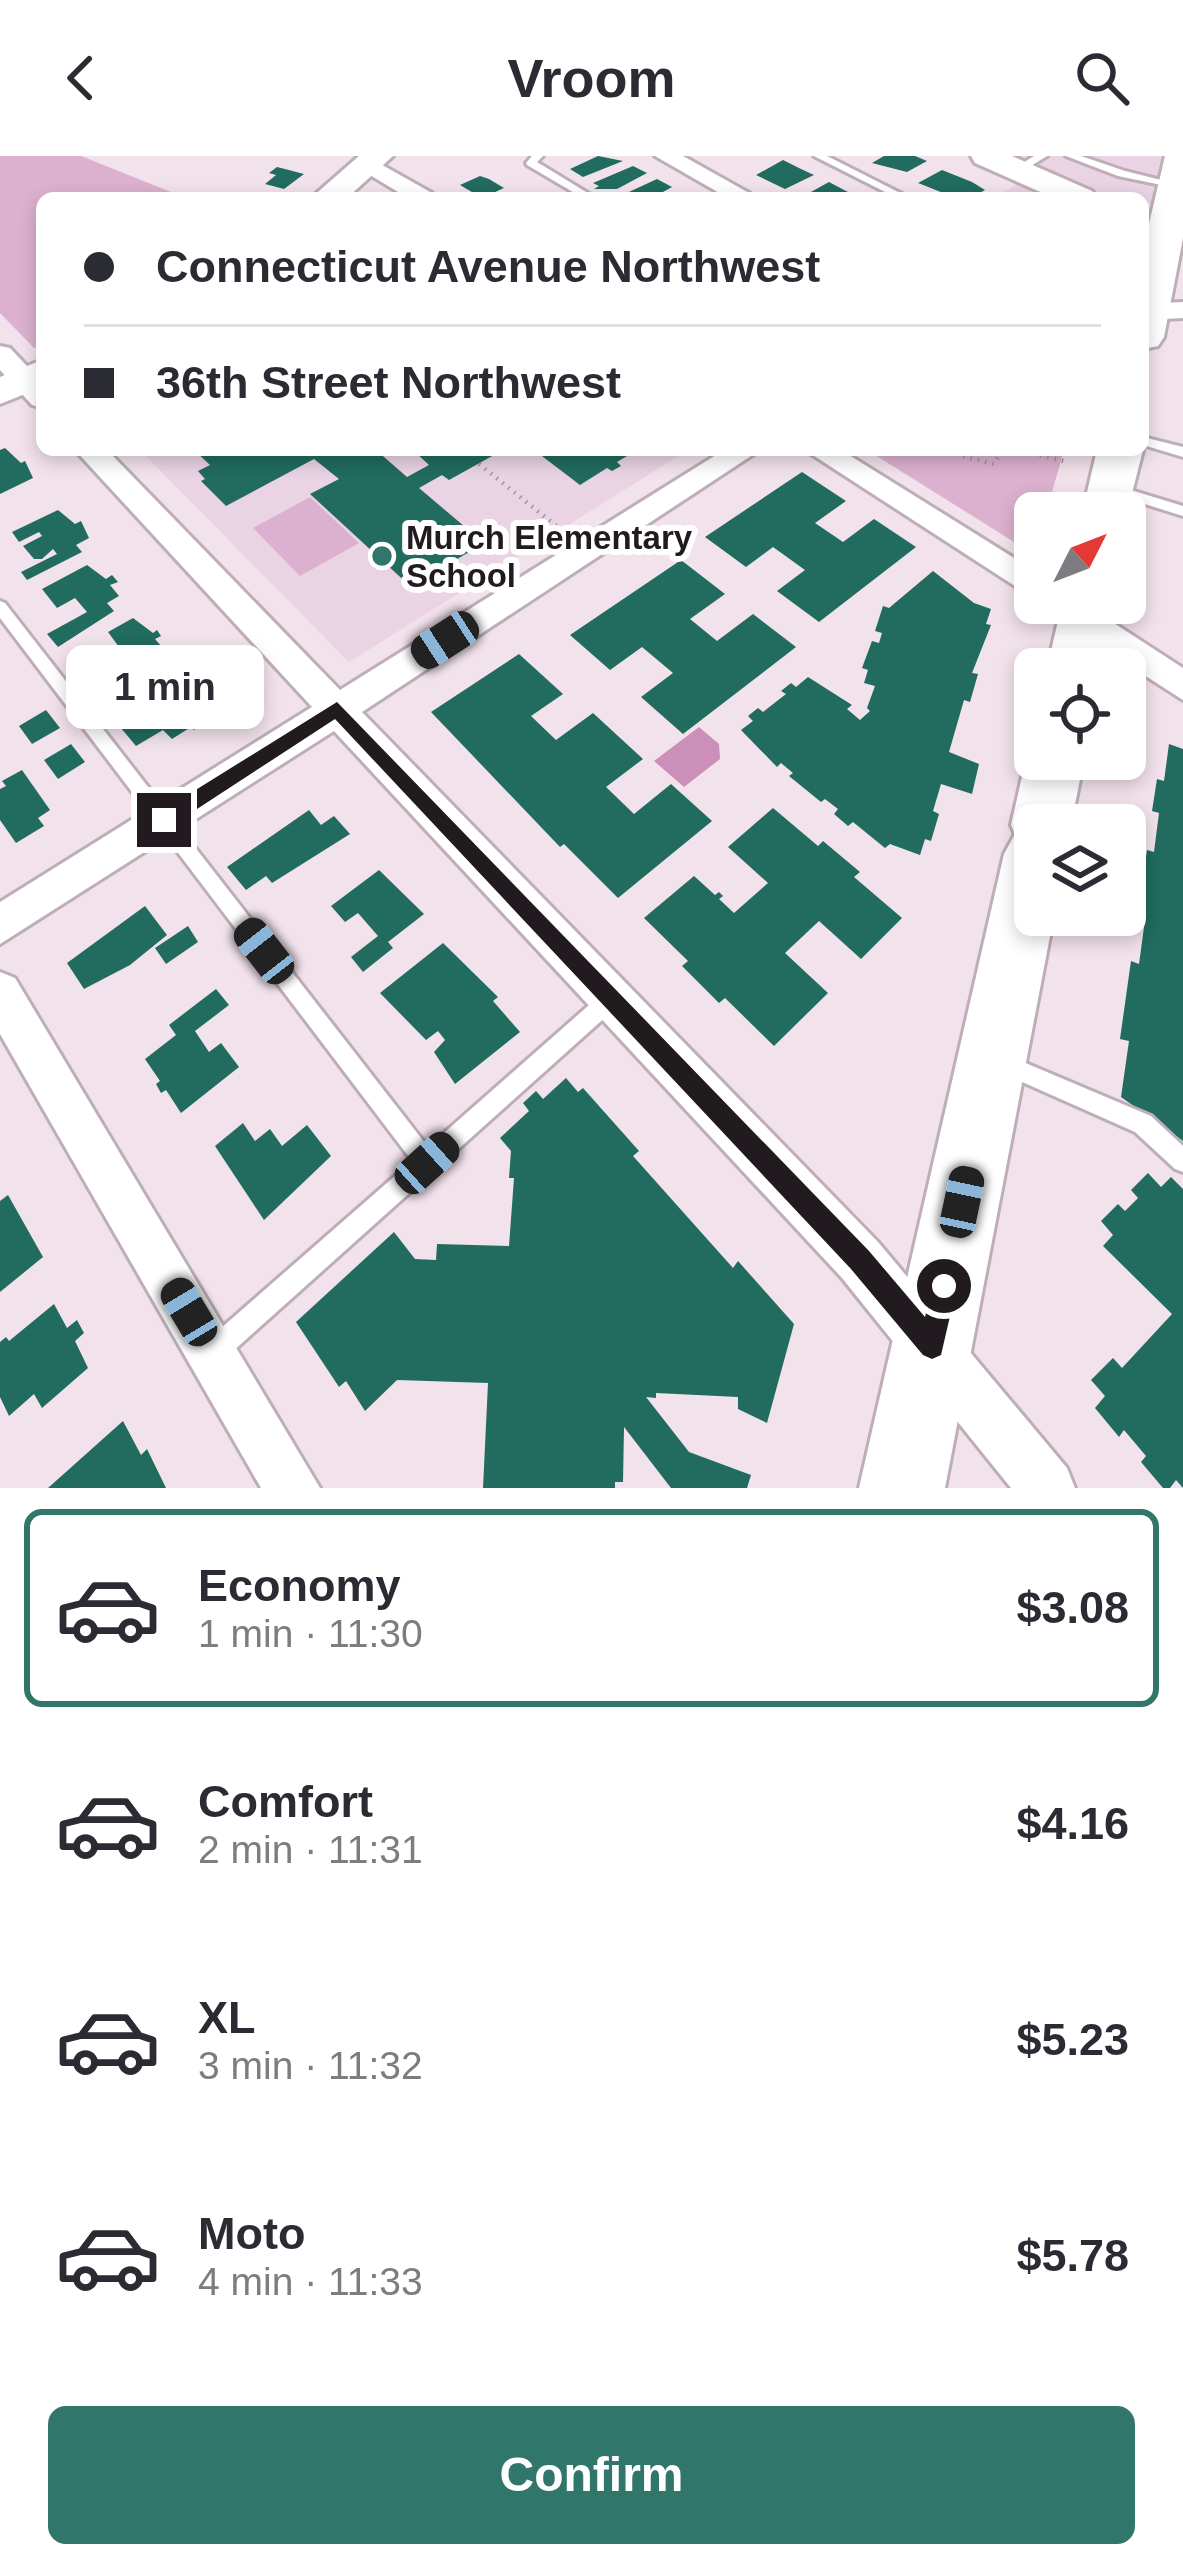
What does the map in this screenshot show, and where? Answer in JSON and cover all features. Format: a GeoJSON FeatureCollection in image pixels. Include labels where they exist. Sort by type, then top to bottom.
{"type":"FeatureCollection","features":[{"type":"Feature","properties":{"kind":"main road"},"geometry":{"type":"LineString","coordinates":[[902,1488],[1018,936]]}},
{"type":"Feature","properties":{"kind":"street"},"geometry":{"type":"LineString","coordinates":[[665,156],[734,192]]}},
{"type":"Feature","properties":{"kind":"street"},"geometry":{"type":"LineString","coordinates":[[986,156],[1029,163],[1072,192]]}},
{"type":"Feature","properties":{"kind":"street"},"geometry":{"type":"LineString","coordinates":[[334,192],[373,160],[416,192]]}},
{"type":"Feature","properties":{"kind":"street"},"geometry":{"type":"LineString","coordinates":[[96,456],[860,1260],[1047,1488]]}},
{"type":"Feature","properties":{"kind":"street"},"geometry":{"type":"LineString","coordinates":[[0,925],[736,456]]}},
{"type":"Feature","properties":{"kind":"street"},"geometry":{"type":"LineString","coordinates":[[829,456],[1014,574]]}},
{"type":"Feature","properties":{"kind":"street"},"geometry":{"type":"LineString","coordinates":[[1076,624],[1183,686]]}},
{"type":"Feature","properties":{"kind":"street"},"geometry":{"type":"LineString","coordinates":[[0,993],[292,1488]]}},
{"type":"Feature","properties":{"kind":"lane"},"geometry":{"type":"LineString","coordinates":[[538,156],[531,163],[581,192]]}},
{"type":"Feature","properties":{"kind":"lane"},"geometry":{"type":"LineString","coordinates":[[819,156],[893,192]]}},
{"type":"Feature","properties":{"kind":"lane"},"geometry":{"type":"LineString","coordinates":[[1071,156],[1122,174],[1135,192]]}},
{"type":"Feature","properties":{"kind":"lane"},"geometry":{"type":"LineString","coordinates":[[1149,443],[1183,452]]}},
{"type":"Feature","properties":{"kind":"lane"},"geometry":{"type":"LineString","coordinates":[[1112,484],[1183,511]]}},
{"type":"Feature","properties":{"kind":"lane"},"geometry":{"type":"LineString","coordinates":[[0,607],[427,1163]]}},
{"type":"Feature","properties":{"kind":"lane"},"geometry":{"type":"LineString","coordinates":[[212,1352],[612,998]]}},
{"type":"Feature","properties":{"kind":"lane"},"geometry":{"type":"LineString","coordinates":[[992,1059],[1143,1124],[1183,1160]]}},
{"type":"Feature","properties":{"kind":"path"},"geometry":{"type":"LineString","coordinates":[[966,456],[994,464],[999,456]]}},
{"type":"Feature","properties":{"kind":"path"},"geometry":{"type":"LineString","coordinates":[[1043,456],[1064,461]]}},
{"type":"Feature","properties":{"kind":"path"},"geometry":{"type":"LineString","coordinates":[[478,464],[555,525]]}},
{"type":"Feature","properties":{"kind":"shaded area"},"geometry":{"type":"Polygon","coordinates":[[[0,156],[81,156],[171,192],[36,192],[36,348],[0,313],[0,156]]]}},
{"type":"Feature","properties":{"kind":"shaded area"},"geometry":{"type":"Polygon","coordinates":[[[1016,156],[1183,156],[1183,218],[1149,203],[1149,192],[1004,192],[1042,169],[1016,156]]]}},
{"type":"Feature","properties":{"kind":"shaded area","name":"Murch Elementary School"},"geometry":{"type":"Polygon","coordinates":[[[146,456],[678,456],[349,662],[146,456]]]}},
{"type":"Feature","properties":{"kind":"shaded area"},"geometry":{"type":"Polygon","coordinates":[[[877,456],[1062,456],[1052,492],[1014,492],[1014,542],[877,456]]]}},
{"type":"Feature","properties":{"kind":"shaded area"},"geometry":{"type":"Polygon","coordinates":[[[310,497],[359,543],[300,576],[253,528],[310,497]]]}},
{"type":"Feature","properties":{"kind":"shaded area"},"geometry":{"type":"Polygon","coordinates":[[[699,727],[719,744],[720,759],[684,787],[654,761],[699,727]]]}},
{"type":"Feature","properties":{"kind":"building"},"geometry":{"type":"Polygon","coordinates":[[[598,156],[623,161],[583,177],[570,169],[598,156]]]}},
{"type":"Feature","properties":{"kind":"building"},"geometry":{"type":"Polygon","coordinates":[[[884,156],[927,161],[907,172],[872,163],[884,156]]]}},
{"type":"Feature","properties":{"kind":"building"},"geometry":{"type":"Polygon","coordinates":[[[783,160],[814,175],[785,189],[756,175],[783,160]]]}},
{"type":"Feature","properties":{"kind":"building"},"geometry":{"type":"Polygon","coordinates":[[[633,166],[647,173],[617,189],[594,189],[599,186],[593,183],[633,166]]]}},
{"type":"Feature","properties":{"kind":"building"},"geometry":{"type":"Polygon","coordinates":[[[277,167],[304,174],[284,189],[265,184],[276,175],[269,173],[277,167]]]}},
{"type":"Feature","properties":{"kind":"building"},"geometry":{"type":"Polygon","coordinates":[[[942,170],[985,190],[941,192],[918,183],[942,170]]]}},
{"type":"Feature","properties":{"kind":"building"},"geometry":{"type":"Polygon","coordinates":[[[480,176],[504,188],[472,192],[460,185],[480,176]]]}},
{"type":"Feature","properties":{"kind":"building"},"geometry":{"type":"Polygon","coordinates":[[[657,179],[672,187],[663,192],[629,192],[657,179]]]}},
{"type":"Feature","properties":{"kind":"building"},"geometry":{"type":"Polygon","coordinates":[[[829,182],[848,192],[811,192],[829,182]]]}},
{"type":"Feature","properties":{"kind":"building"},"geometry":{"type":"Polygon","coordinates":[[[5,448],[21,463],[25,461],[33,478],[0,494],[0,450],[5,448]]]}},
{"type":"Feature","properties":{"kind":"building"},"geometry":{"type":"Polygon","coordinates":[[[200,456],[383,456],[407,477],[429,465],[419,456],[492,456],[449,480],[442,475],[419,488],[484,543],[454,561],[458,565],[447,571],[443,567],[411,587],[310,494],[339,479],[314,459],[226,506],[201,481],[205,479],[198,471],[210,465],[200,456]]]}},
{"type":"Feature","properties":{"kind":"building"},"geometry":{"type":"Polygon","coordinates":[[[542,456],[627,456],[617,462],[621,466],[612,471],[607,468],[580,485],[542,456]]]}},
{"type":"Feature","properties":{"kind":"building"},"geometry":{"type":"Polygon","coordinates":[[[802,472],[846,501],[815,523],[843,542],[874,519],[916,547],[819,622],[777,591],[805,570],[773,547],[746,567],[705,537],[802,472]]]}},
{"type":"Feature","properties":{"kind":"building"},"geometry":{"type":"Polygon","coordinates":[[[58,510],[75,524],[81,521],[89,538],[76,545],[82,552],[27,580],[21,572],[57,554],[53,549],[42,559],[34,559],[23,546],[42,536],[39,532],[19,542],[12,532],[58,510]]]}},
{"type":"Feature","properties":{"kind":"building"},"geometry":{"type":"Polygon","coordinates":[[[681,560],[725,594],[690,619],[717,641],[753,614],[796,647],[683,734],[641,697],[673,673],[642,647],[610,670],[570,635],[681,560]]]}},
{"type":"Feature","properties":{"kind":"building"},"geometry":{"type":"Polygon","coordinates":[[[87,565],[118,582],[110,585],[119,596],[107,603],[114,611],[58,647],[47,634],[87,612],[75,598],[57,608],[42,589],[87,565]]]}},
{"type":"Feature","properties":{"kind":"building"},"geometry":{"type":"Polygon","coordinates":[[[933,571],[974,603],[991,609],[986,624],[991,625],[972,673],[978,674],[970,702],[964,700],[949,752],[979,764],[972,794],[941,784],[933,811],[939,814],[931,841],[925,839],[920,855],[890,844],[885,848],[853,822],[848,826],[834,814],[838,809],[825,799],[821,802],[789,776],[793,773],[781,763],[777,767],[741,730],[753,721],[748,716],[758,708],[763,712],[786,694],[781,691],[791,683],[796,687],[808,677],[852,705],[847,709],[860,720],[870,711],[875,686],[864,683],[868,670],[862,668],[872,641],[879,643],[882,633],[875,631],[883,606],[889,608],[933,571]]]}},
{"type":"Feature","properties":{"kind":"building"},"geometry":{"type":"Polygon","coordinates":[[[133,618],[153,633],[157,630],[161,636],[155,639],[168,654],[138,672],[143,677],[133,683],[126,674],[135,669],[108,632],[133,618]]]}},
{"type":"Feature","properties":{"kind":"building"},"geometry":{"type":"Polygon","coordinates":[[[519,654],[563,694],[531,716],[556,740],[593,713],[643,759],[606,787],[634,814],[671,784],[712,821],[618,898],[564,844],[560,847],[431,712],[519,654]]]}},
{"type":"Feature","properties":{"kind":"building"},"geometry":{"type":"Polygon","coordinates":[[[218,680],[232,696],[194,730],[191,727],[172,739],[163,730],[136,746],[121,728],[218,680]]]}},
{"type":"Feature","properties":{"kind":"building"},"geometry":{"type":"Polygon","coordinates":[[[46,710],[60,728],[32,744],[19,726],[46,710]]]}},
{"type":"Feature","properties":{"kind":"building"},"geometry":{"type":"Polygon","coordinates":[[[71,744],[85,762],[58,779],[44,760],[71,744]]]}},
{"type":"Feature","properties":{"kind":"building"},"geometry":{"type":"Polygon","coordinates":[[[1169,744],[1183,749],[1183,1141],[1121,1097],[1129,1041],[1120,1039],[1131,961],[1139,964],[1146,936],[1146,857],[1147,850],[1154,852],[1159,813],[1152,811],[1157,779],[1164,781],[1169,744]]]}},
{"type":"Feature","properties":{"kind":"building"},"geometry":{"type":"Polygon","coordinates":[[[22,770],[50,810],[38,818],[44,826],[16,843],[0,820],[0,789],[6,786],[2,781],[22,770]]]}},
{"type":"Feature","properties":{"kind":"building"},"geometry":{"type":"Polygon","coordinates":[[[773,808],[818,846],[823,841],[860,872],[854,877],[902,918],[861,959],[819,921],[785,953],[828,993],[774,1046],[725,998],[719,1003],[682,966],[688,961],[644,918],[694,876],[715,895],[719,892],[723,896],[719,899],[734,913],[768,883],[728,847],[773,808]]]}},
{"type":"Feature","properties":{"kind":"building"},"geometry":{"type":"Polygon","coordinates":[[[309,810],[321,825],[334,816],[350,834],[272,883],[266,876],[246,890],[227,867],[309,810]]]}},
{"type":"Feature","properties":{"kind":"building"},"geometry":{"type":"Polygon","coordinates":[[[379,870],[424,914],[388,942],[393,948],[363,972],[351,957],[378,936],[358,913],[345,922],[331,906],[379,870]]]}},
{"type":"Feature","properties":{"kind":"building"},"geometry":{"type":"Polygon","coordinates":[[[145,906],[167,935],[130,965],[84,989],[67,963],[145,906]]]}},
{"type":"Feature","properties":{"kind":"building"},"geometry":{"type":"Polygon","coordinates":[[[188,926],[198,942],[166,964],[155,948],[188,926]]]}},
{"type":"Feature","properties":{"kind":"building"},"geometry":{"type":"Polygon","coordinates":[[[443,943],[498,997],[493,1001],[520,1032],[455,1084],[434,1052],[445,1040],[438,1031],[426,1040],[380,993],[443,943]]]}},
{"type":"Feature","properties":{"kind":"building"},"geometry":{"type":"Polygon","coordinates":[[[216,989],[229,1005],[195,1031],[209,1052],[221,1043],[239,1067],[181,1113],[166,1090],[161,1093],[156,1084],[160,1081],[145,1059],[176,1035],[169,1025],[216,989]]]}},
{"type":"Feature","properties":{"kind":"building"},"geometry":{"type":"Polygon","coordinates":[[[566,1078],[578,1092],[583,1088],[639,1151],[633,1156],[733,1268],[738,1261],[794,1324],[767,1423],[738,1409],[738,1397],[656,1393],[656,1398],[646,1397],[689,1452],[751,1475],[747,1488],[671,1488],[624,1427],[623,1482],[615,1482],[615,1488],[483,1488],[488,1383],[397,1380],[365,1411],[346,1381],[339,1387],[296,1322],[394,1232],[415,1259],[436,1260],[437,1244],[509,1246],[514,1178],[509,1178],[511,1151],[500,1138],[529,1111],[523,1103],[536,1091],[543,1099],[566,1078]]]}},
{"type":"Feature","properties":{"kind":"building"},"geometry":{"type":"Polygon","coordinates":[[[243,1123],[255,1141],[270,1129],[282,1146],[307,1125],[331,1156],[264,1220],[215,1146],[243,1123]]]}},
{"type":"Feature","properties":{"kind":"building"},"geometry":{"type":"Polygon","coordinates":[[[1148,1173],[1161,1187],[1171,1177],[1183,1189],[1183,1488],[1176,1480],[1170,1488],[1163,1488],[1141,1462],[1146,1456],[1124,1430],[1119,1437],[1095,1408],[1105,1396],[1091,1380],[1113,1358],[1122,1368],[1172,1314],[1103,1246],[1113,1235],[1101,1221],[1118,1204],[1125,1211],[1138,1198],[1131,1190],[1148,1173]]]}},
{"type":"Feature","properties":{"kind":"building"},"geometry":{"type":"Polygon","coordinates":[[[8,1195],[43,1257],[0,1292],[0,1201],[8,1195]]]}},
{"type":"Feature","properties":{"kind":"building"},"geometry":{"type":"Polygon","coordinates":[[[54,1304],[67,1328],[77,1320],[84,1333],[75,1341],[88,1368],[42,1408],[34,1394],[9,1416],[0,1397],[0,1342],[6,1337],[9,1341],[54,1304]]]}},
{"type":"Feature","properties":{"kind":"building"},"geometry":{"type":"Polygon","coordinates":[[[123,1421],[141,1455],[147,1449],[166,1488],[48,1488],[123,1421]]]}},
{"type":"Feature","properties":{"kind":"place","name":"Murch Elementary School"},"geometry":{"type":"Point","coordinates":[382,556]}},
{"type":"Feature","properties":{"kind":"route"},"geometry":{"type":"LineString","coordinates":[[164,820],[337,709],[860,1260],[932,1346],[944,1286]]}}]}
